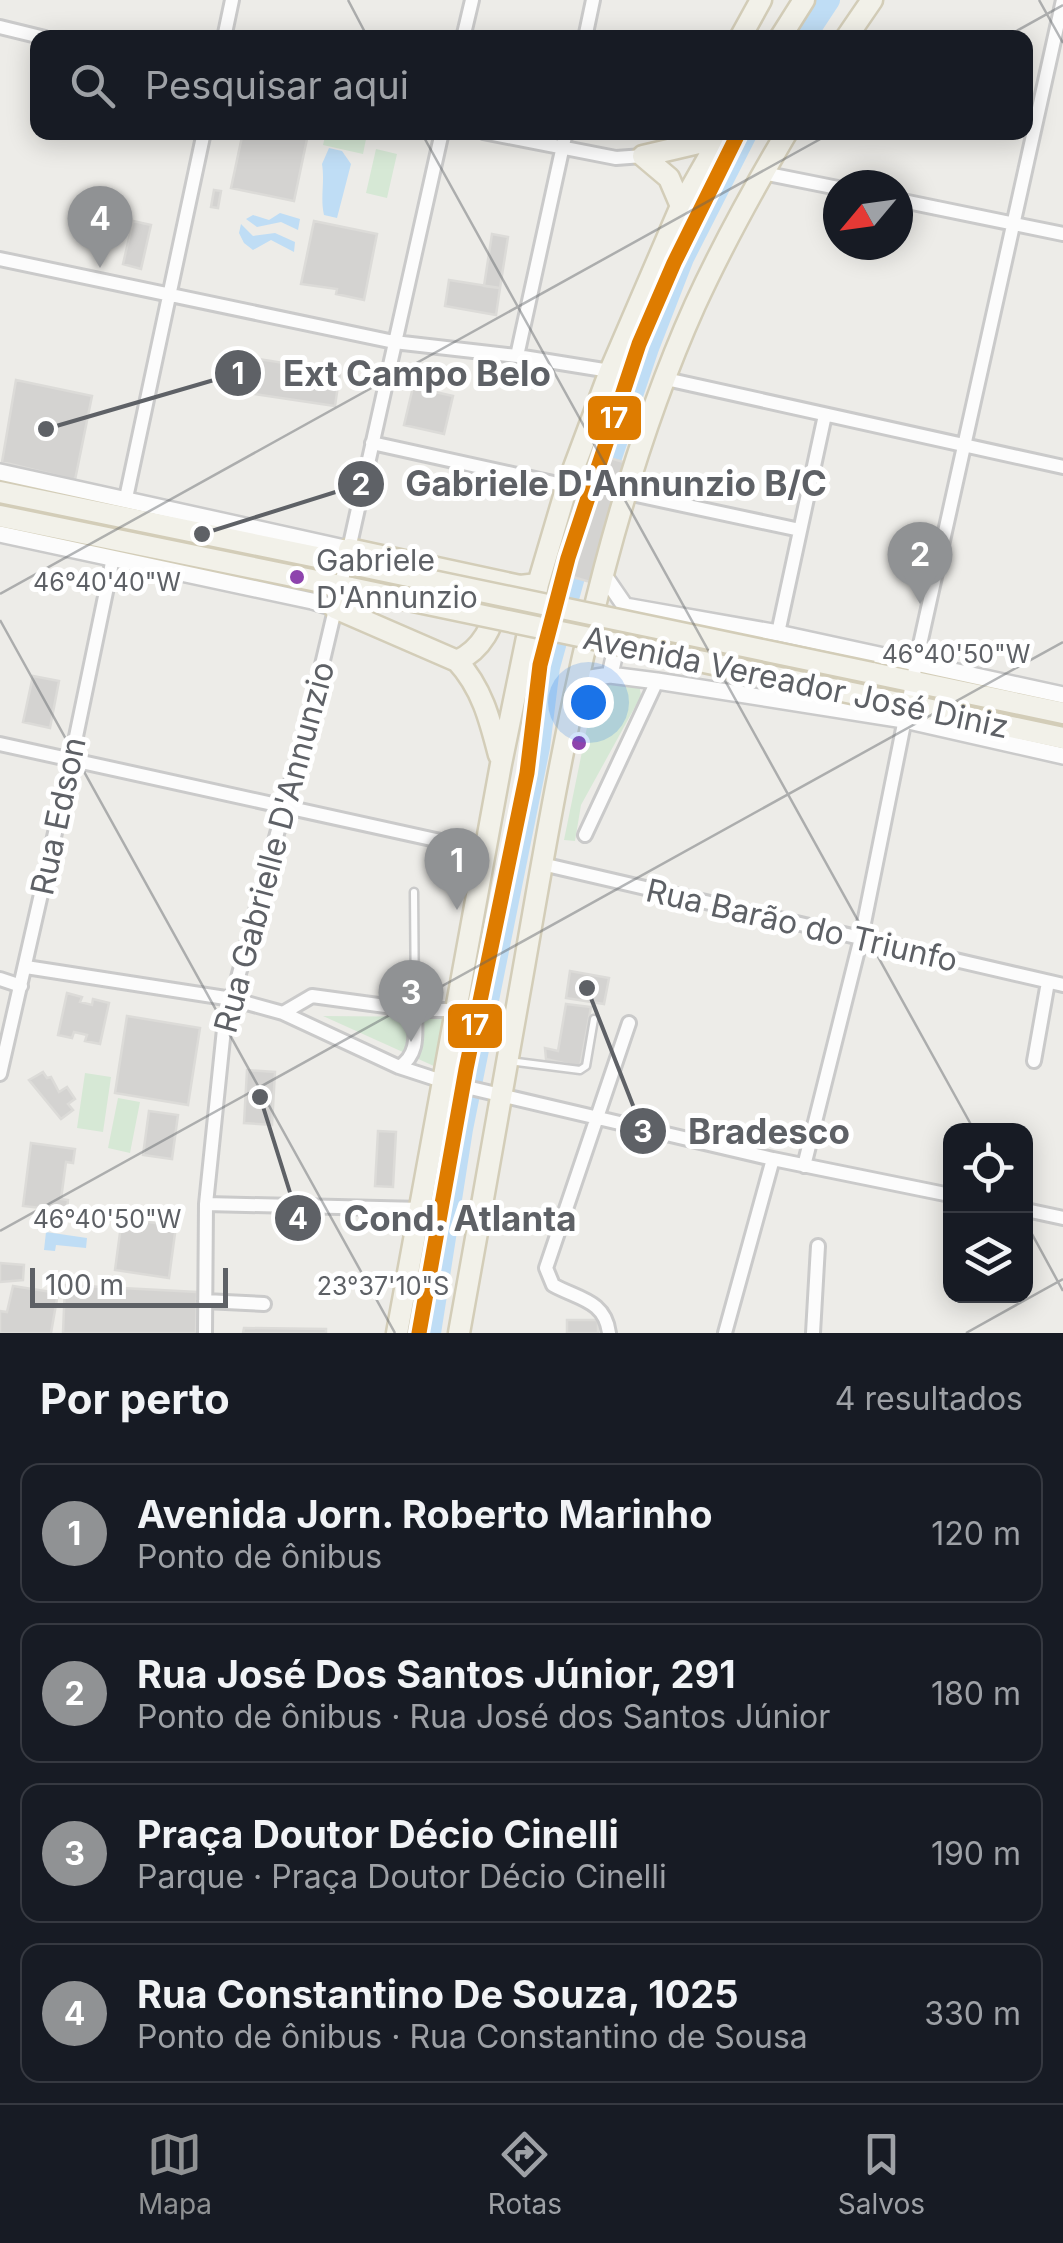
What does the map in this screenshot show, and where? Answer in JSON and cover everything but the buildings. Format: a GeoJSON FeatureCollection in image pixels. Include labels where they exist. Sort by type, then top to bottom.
{"type":"FeatureCollection","features":[{"type":"Feature","properties":{"kind":"main road"},"geometry":{"type":"LineString","coordinates":[[744,30],[761,0]]}},
{"type":"Feature","properties":{"kind":"main road"},"geometry":{"type":"LineString","coordinates":[[787,19],[804,0]]}},
{"type":"Feature","properties":{"kind":"main road"},"geometry":{"type":"LineString","coordinates":[[851,30],[872,0]]}},
{"type":"Feature","properties":{"kind":"main road"},"geometry":{"type":"LineString","coordinates":[[677,140],[642,156],[669,178],[681,206]]}},
{"type":"Feature","properties":{"kind":"main road"},"geometry":{"type":"LineString","coordinates":[[397,1333],[447,1082],[501,764],[538,584],[566,486],[610,371],[681,206],[718,140]]}},
{"type":"Feature","properties":{"kind":"main road"},"geometry":{"type":"LineString","coordinates":[[459,1333],[542,864],[602,574],[666,379],[694,308],[782,140]]}},
{"type":"Feature","properties":{"kind":"main road","name":"Avenida Vereador José Diniz"},"geometry":{"type":"LineString","coordinates":[[0,492],[350,559],[872,673],[914,672],[1063,713]]}},
{"type":"Feature","properties":{"kind":"main road","name":"Avenida Vereador José Diniz"},"geometry":{"type":"LineString","coordinates":[[0,516],[866,696],[906,712],[1063,738]]}},
{"type":"Feature","properties":{"kind":"main road"},"geometry":{"type":"LineString","coordinates":[[350,559],[520,586],[538,584]]}},
{"type":"Feature","properties":{"kind":"main road"},"geometry":{"type":"LineString","coordinates":[[457,661],[481,645],[488,632],[502,593],[497,581]]}},
{"type":"Feature","properties":{"kind":"main road"},"geometry":{"type":"LineString","coordinates":[[334,608],[457,661],[469,674],[484,703],[501,764]]}},
{"type":"Feature","properties":{"kind":"street"},"geometry":{"type":"LineString","coordinates":[[226,30],[232,0]]}},
{"type":"Feature","properties":{"kind":"street"},"geometry":{"type":"LineString","coordinates":[[466,30],[472,0]]}},
{"type":"Feature","properties":{"kind":"street"},"geometry":{"type":"LineString","coordinates":[[587,30],[593,0]]}},
{"type":"Feature","properties":{"kind":"street"},"geometry":{"type":"LineString","coordinates":[[1033,115],[1063,2],[1050,0]]}},
{"type":"Feature","properties":{"kind":"street"},"geometry":{"type":"LineString","coordinates":[[0,27],[30,34]]}},
{"type":"Feature","properties":{"kind":"street"},"geometry":{"type":"LineString","coordinates":[[126,498],[202,140]]}},
{"type":"Feature","properties":{"kind":"street","name":"Rua Gabrielle D'Annunzio"},"geometry":{"type":"LineString","coordinates":[[205,1333],[206,1204],[224,1029],[316,690],[334,608],[346,587],[372,443],[440,140]]}},
{"type":"Feature","properties":{"kind":"street"},"geometry":{"type":"LineString","coordinates":[[518,140],[616,158],[642,156]]}},
{"type":"Feature","properties":{"kind":"street"},"geometry":{"type":"LineString","coordinates":[[516,356],[564,140]]}},
{"type":"Feature","properties":{"kind":"street"},"geometry":{"type":"LineString","coordinates":[[804,1166],[862,938],[1027,140]]}},
{"type":"Feature","properties":{"kind":"street"},"geometry":{"type":"LineString","coordinates":[[763,173],[823,185]]}},
{"type":"Feature","properties":{"kind":"street"},"geometry":{"type":"LineString","coordinates":[[913,203],[1063,234]]}},
{"type":"Feature","properties":{"kind":"street"},"geometry":{"type":"LineString","coordinates":[[0,259],[394,342],[610,371]]}},
{"type":"Feature","properties":{"kind":"street"},"geometry":{"type":"LineString","coordinates":[[666,379],[1063,468]]}},
{"type":"Feature","properties":{"kind":"street"},"geometry":{"type":"LineString","coordinates":[[778,633],[825,415]]}},
{"type":"Feature","properties":{"kind":"street"},"geometry":{"type":"LineString","coordinates":[[372,443],[566,486]]}},
{"type":"Feature","properties":{"kind":"street","name":"Avenida Vereador José Diniz"},"geometry":{"type":"LineString","coordinates":[[0,472],[126,498],[350,559]]}},
{"type":"Feature","properties":{"kind":"street"},"geometry":{"type":"LineString","coordinates":[[628,493],[800,530]]}},
{"type":"Feature","properties":{"kind":"street"},"geometry":{"type":"LineString","coordinates":[[0,534],[334,608]]}},
{"type":"Feature","properties":{"kind":"street","name":"Rua Edson"},"geometry":{"type":"LineString","coordinates":[[0,1074],[114,558]]}},
{"type":"Feature","properties":{"kind":"street","name":"Avenida Vereador José Diniz"},"geometry":{"type":"LineString","coordinates":[[602,574],[625,606],[778,633],[914,672],[1063,695]]}},
{"type":"Feature","properties":{"kind":"street"},"geometry":{"type":"LineString","coordinates":[[610,675],[625,606]]}},
{"type":"Feature","properties":{"kind":"street","name":"Avenida Vereador José Diniz"},"geometry":{"type":"LineString","coordinates":[[578,680],[610,675],[906,712],[1063,756]]}},
{"type":"Feature","properties":{"kind":"street"},"geometry":{"type":"LineString","coordinates":[[585,834],[656,681]]}},
{"type":"Feature","properties":{"kind":"street"},"geometry":{"type":"LineString","coordinates":[[0,744],[486,852]]}},
{"type":"Feature","properties":{"kind":"street","name":"Rua Barão do Triunfo"},"geometry":{"type":"LineString","coordinates":[[542,864],[1063,985]]}},
{"type":"Feature","properties":{"kind":"street"},"geometry":{"type":"LineString","coordinates":[[26,967],[232,999],[283,1013],[399,1067],[447,1082],[804,1166],[943,1194]]}},
{"type":"Feature","properties":{"kind":"street"},"geometry":{"type":"LineString","coordinates":[[0,979],[21,986]]}},
{"type":"Feature","properties":{"kind":"street"},"geometry":{"type":"LineString","coordinates":[[1034,1061],[1048,982]]}},
{"type":"Feature","properties":{"kind":"street"},"geometry":{"type":"LineString","coordinates":[[283,1013],[312,996],[415,1010],[457,1010]]}},
{"type":"Feature","properties":{"kind":"street"},"geometry":{"type":"LineString","coordinates":[[399,1067],[414,1050],[415,1010]]}},
{"type":"Feature","properties":{"kind":"street"},"geometry":{"type":"LineString","coordinates":[[609,1333],[607,1317],[600,1307],[551,1282],[547,1262],[629,1023]]}},
{"type":"Feature","properties":{"kind":"street"},"geometry":{"type":"LineString","coordinates":[[725,1333],[774,1159]]}},
{"type":"Feature","properties":{"kind":"street"},"geometry":{"type":"LineString","coordinates":[[206,1204],[422,1209]]}},
{"type":"Feature","properties":{"kind":"street"},"geometry":{"type":"LineString","coordinates":[[1033,1212],[1063,1218]]}},
{"type":"Feature","properties":{"kind":"street"},"geometry":{"type":"LineString","coordinates":[[814,1333],[818,1246]]}},
{"type":"Feature","properties":{"kind":"street"},"geometry":{"type":"LineString","coordinates":[[205,1300],[264,1304]]}},
{"type":"Feature","properties":{"kind":"lane"},"geometry":{"type":"LineString","coordinates":[[414,892],[415,1010]]}},
{"type":"Feature","properties":{"kind":"lane"},"geometry":{"type":"LineString","coordinates":[[508,1060],[580,1070],[586,1066],[594,1019]]}},
{"type":"Feature","properties":{"kind":"green space"},"geometry":{"type":"Polygon","coordinates":[[[324,140],[366,140],[363,154],[323,145],[324,140]]]}},
{"type":"Feature","properties":{"kind":"green space"},"geometry":{"type":"Polygon","coordinates":[[[376,149],[397,154],[387,198],[366,193],[376,149]]]}},
{"type":"Feature","properties":{"kind":"green space"},"geometry":{"type":"Polygon","coordinates":[[[610,677],[639,683],[641,696],[581,805],[575,841],[564,840],[596,683],[610,677]]]}},
{"type":"Feature","properties":{"kind":"green space"},"geometry":{"type":"Polygon","coordinates":[[[323,1016],[444,1017],[436,1067],[323,1016]]]}},
{"type":"Feature","properties":{"kind":"green space"},"geometry":{"type":"Polygon","coordinates":[[[85,1073],[111,1077],[103,1132],[77,1128],[85,1073]]]}},
{"type":"Feature","properties":{"kind":"green space"},"geometry":{"type":"Polygon","coordinates":[[[118,1098],[140,1102],[130,1153],[108,1148],[118,1098]]]}},
{"type":"Feature","properties":{"kind":"water"},"geometry":{"type":"Polygon","coordinates":[[[329,148],[342,151],[351,164],[337,218],[324,215],[323,208],[322,164],[329,148]]]}},
{"type":"Feature","properties":{"kind":"water"},"geometry":{"type":"Polygon","coordinates":[[[280,213],[300,219],[298,230],[281,222],[257,227],[246,219],[253,215],[269,220],[280,213]]]}},
{"type":"Feature","properties":{"kind":"water"},"geometry":{"type":"Polygon","coordinates":[[[241,224],[253,236],[275,233],[295,242],[294,252],[271,240],[253,250],[239,233],[241,224]]]}},
{"type":"Feature","properties":{"kind":"water"},"geometry":{"type":"Polygon","coordinates":[[[46,1232],[87,1238],[86,1248],[56,1245],[55,1251],[44,1250],[46,1232]]]}},
{"type":"Feature","properties":{"kind":"waterway"},"geometry":{"type":"LineString","coordinates":[[809,30],[829,0]]}},
{"type":"Feature","properties":{"kind":"waterway"},"geometry":{"type":"LineString","coordinates":[[602,484],[683,258],[743,140]]}},
{"type":"Feature","properties":{"kind":"waterway"},"geometry":{"type":"LineString","coordinates":[[430,1333],[462,1129],[539,747],[549,667],[582,548]]}},
{"type":"Feature","properties":{"kind":"transit line","name":"17"},"geometry":{"type":"LineString","coordinates":[[419,1333],[466,1069],[527,773],[540,665],[568,558],[639,344],[735,140]]}},
{"type":"Feature","properties":{"kind":"place","name":"Rua Constantino De Souza, 1025"},"geometry":{"type":"Point","coordinates":[100,268]}},
{"type":"Feature","properties":{"kind":"place","name":"Ext Campo Belo"},"geometry":{"type":"Point","coordinates":[46,429]}},
{"type":"Feature","properties":{"kind":"place","name":"Gabriele D'Annunzio B/C"},"geometry":{"type":"Point","coordinates":[202,534]}},
{"type":"Feature","properties":{"kind":"place","name":"Gabriele D'Annunzio"},"geometry":{"type":"Point","coordinates":[297,577]}},
{"type":"Feature","properties":{"kind":"place","name":"Rua José Dos Santos Júnior, 291"},"geometry":{"type":"Point","coordinates":[920,604]}},
{"type":"Feature","properties":{"kind":"place","name":"Avenida Jorn. Roberto Marinho"},"geometry":{"type":"Point","coordinates":[457,910]}},
{"type":"Feature","properties":{"kind":"place","name":"Bradesco"},"geometry":{"type":"Point","coordinates":[587,988]}},
{"type":"Feature","properties":{"kind":"place","name":"Praça Doutor Décio Cinelli"},"geometry":{"type":"Point","coordinates":[411,1042]}},
{"type":"Feature","properties":{"kind":"place","name":"Cond. Atlanta"},"geometry":{"type":"Point","coordinates":[260,1097]}}]}
